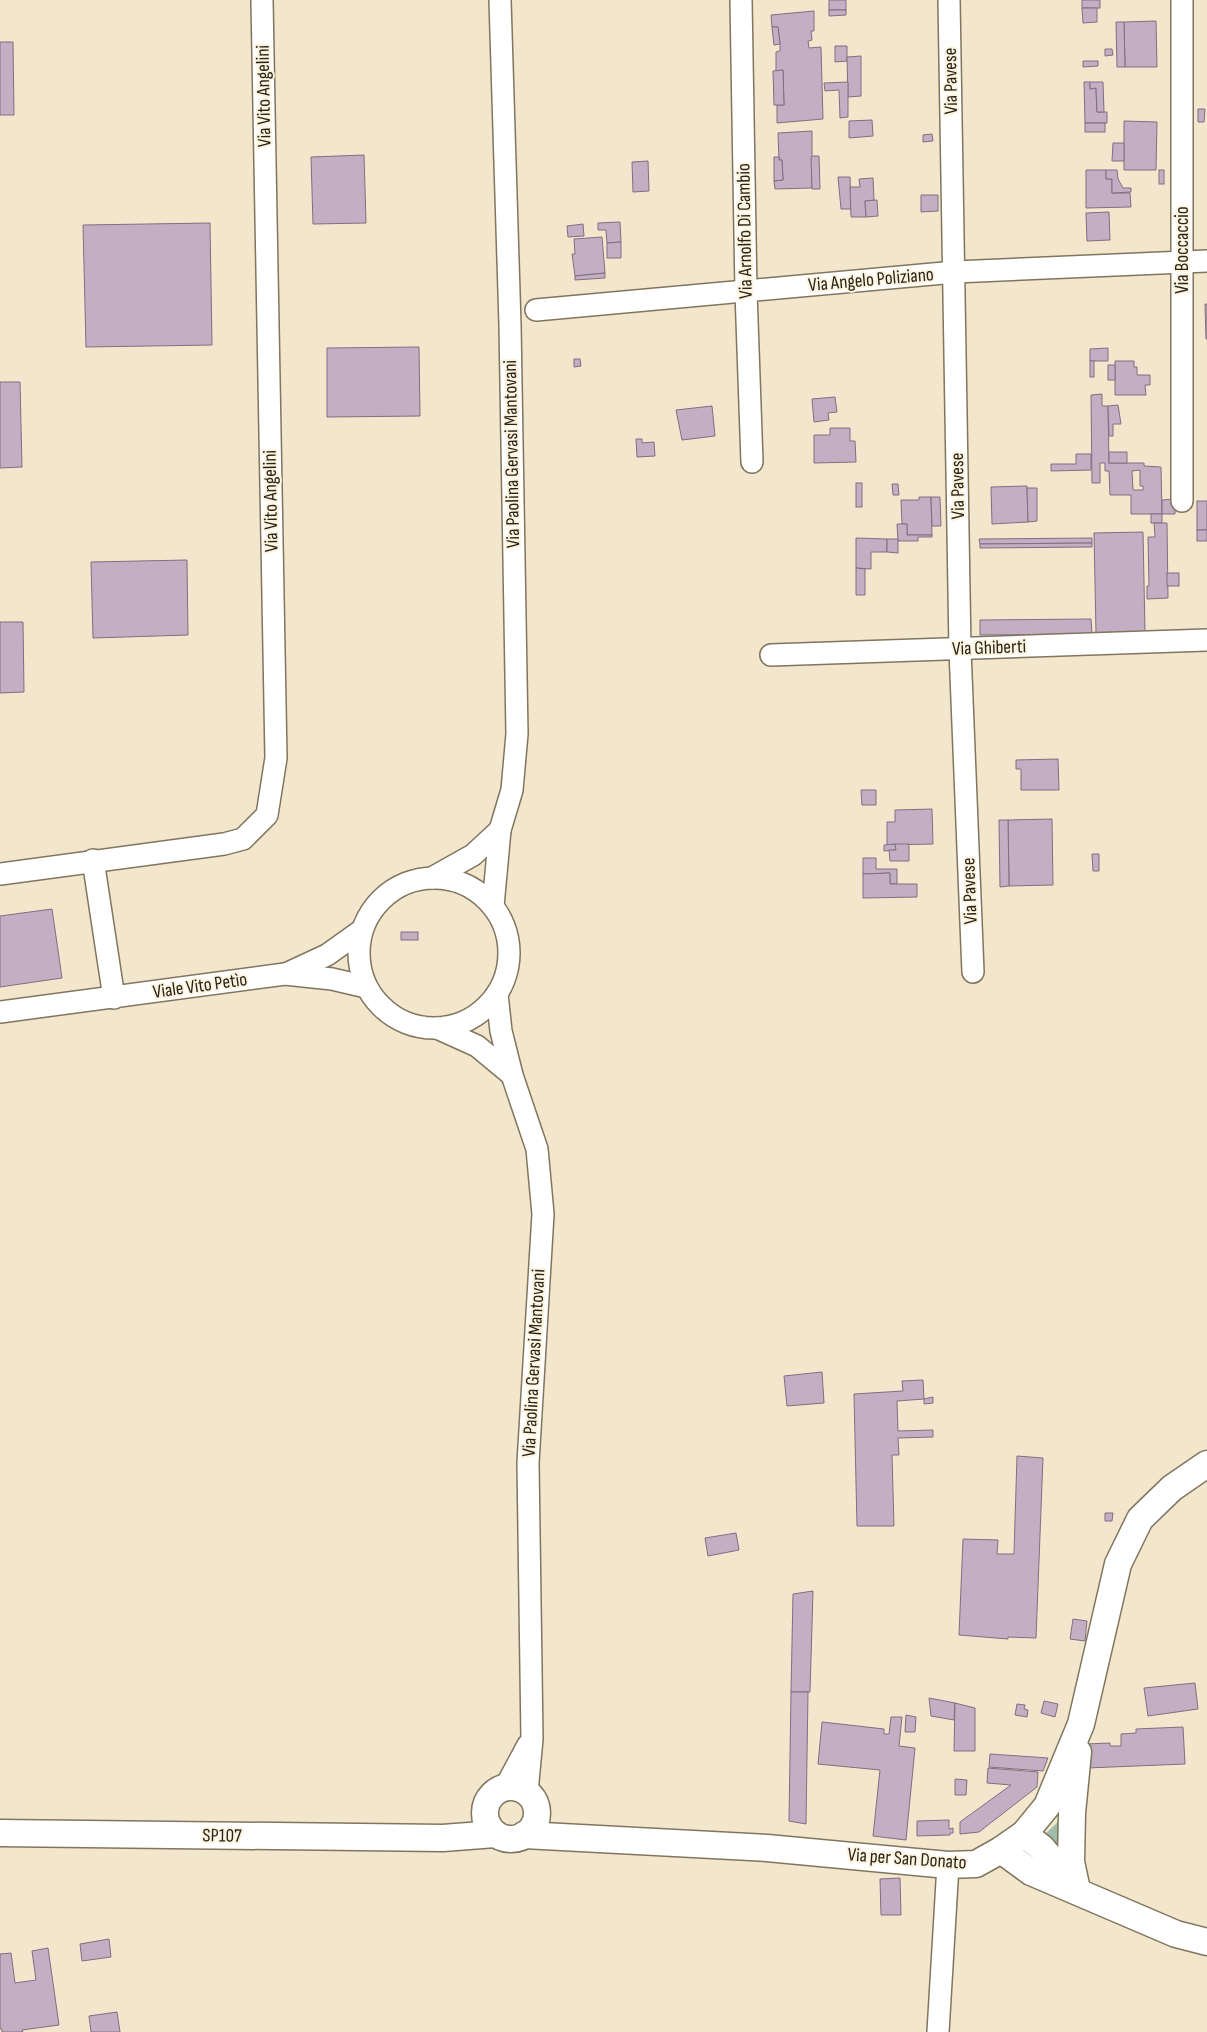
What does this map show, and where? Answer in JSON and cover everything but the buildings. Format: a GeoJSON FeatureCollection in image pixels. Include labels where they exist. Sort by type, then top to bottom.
{"type":"FeatureCollection","features":[{"type":"Feature","properties":{"kind":"street","name":"Via Vito Angelini"},"geometry":{"type":"LineString","coordinates":[[0,874],[93,860],[224,844],[243,839],[268,815],[276,758],[262,0]]}},
{"type":"Feature","properties":{"kind":"street","name":"Via Paolina Gervasi Mantovani"},"geometry":{"type":"LineString","coordinates":[[493,906],[500,830],[512,790],[517,734],[510,318],[500,0]]}},
{"type":"Feature","properties":{"kind":"street","name":"Via Arnolfo Di Cambio"},"geometry":{"type":"LineString","coordinates":[[741,0],[733,80],[746,292],[752,462]]}},
{"type":"Feature","properties":{"kind":"street","name":"Via Pavese"},"geometry":{"type":"LineString","coordinates":[[949,0],[960,650],[973,972]]}},
{"type":"Feature","properties":{"kind":"street","name":"Via Boccaccio"},"geometry":{"type":"LineString","coordinates":[[1182,0],[1182,501]]}},
{"type":"Feature","properties":{"kind":"street","name":"Via Angelo Poliziano"},"geometry":{"type":"LineString","coordinates":[[536,310],[955,272],[1182,260],[1207,261]]}},
{"type":"Feature","properties":{"kind":"street","name":"Via Ghiberti"},"geometry":{"type":"LineString","coordinates":[[771,655],[960,650],[1207,640]]}},
{"type":"Feature","properties":{"kind":"street"},"geometry":{"type":"LineString","coordinates":[[432,878],[473,855],[500,830]]}},
{"type":"Feature","properties":{"kind":"street"},"geometry":{"type":"LineString","coordinates":[[93,860],[114,998]]}},
{"type":"Feature","properties":{"kind":"street"},"geometry":{"type":"LineString","coordinates":[[449,879],[466,885],[481,894],[493,906],[504,926],[509,949],[507,973],[497,994],[481,1011],[458,1024],[437,1028],[415,1026],[396,1018],[379,1004],[366,987],[360,969],[358,949],[362,930],[381,899],[396,888],[414,880],[449,879]]}},
{"type":"Feature","properties":{"kind":"street"},"geometry":{"type":"LineString","coordinates":[[285,974],[327,955],[362,930]]}},
{"type":"Feature","properties":{"kind":"street"},"geometry":{"type":"LineString","coordinates":[[285,974],[332,979],[366,987]]}},
{"type":"Feature","properties":{"kind":"street","name":"Viale Vito Petìo"},"geometry":{"type":"LineString","coordinates":[[0,1012],[285,974]]}},
{"type":"Feature","properties":{"kind":"street","name":"Via Paolina Gervasi Mantovani"},"geometry":{"type":"LineString","coordinates":[[497,994],[501,1031],[512,1075],[536,1149],[543,1214],[528,1463],[532,1739],[517,1789]]}},
{"type":"Feature","properties":{"kind":"street"},"geometry":{"type":"LineString","coordinates":[[437,1028],[477,1046],[512,1075]]}},
{"type":"Feature","properties":{"kind":"street","name":"Via per San Donato"},"geometry":{"type":"LineString","coordinates":[[531,1825],[567,1836],[767,1848],[948,1865],[976,1864],[1024,1834],[1047,1806],[1081,1724],[1118,1564],[1140,1519],[1172,1488],[1207,1464]]}},
{"type":"Feature","properties":{"kind":"street"},"geometry":{"type":"LineString","coordinates":[[1077,1890],[1071,1862],[1072,1813],[1081,1724]]}},
{"type":"Feature","properties":{"kind":"street"},"geometry":{"type":"LineString","coordinates":[[517,1789],[533,1798],[537,1807],[531,1825],[509,1839],[490,1825],[487,1801],[492,1794],[517,1789]]}},
{"type":"Feature","properties":{"kind":"street","name":"SP107"},"geometry":{"type":"LineString","coordinates":[[0,1833],[444,1838],[467,1828],[490,1825]]}},
{"type":"Feature","properties":{"kind":"street"},"geometry":{"type":"LineString","coordinates":[[1024,1834],[1042,1848],[1077,1890]]}},
{"type":"Feature","properties":{"kind":"street"},"geometry":{"type":"LineString","coordinates":[[1001,1850],[1031,1872],[1077,1890],[1176,1934],[1207,1942]]}},
{"type":"Feature","properties":{"kind":"street"},"geometry":{"type":"LineString","coordinates":[[938,2032],[948,1865]]}},
{"type":"Feature","properties":{"kind":"green space"},"geometry":{"type":"Polygon","coordinates":[[[1061,1819],[1063,1860],[1041,1838],[1061,1819]]]}}]}
